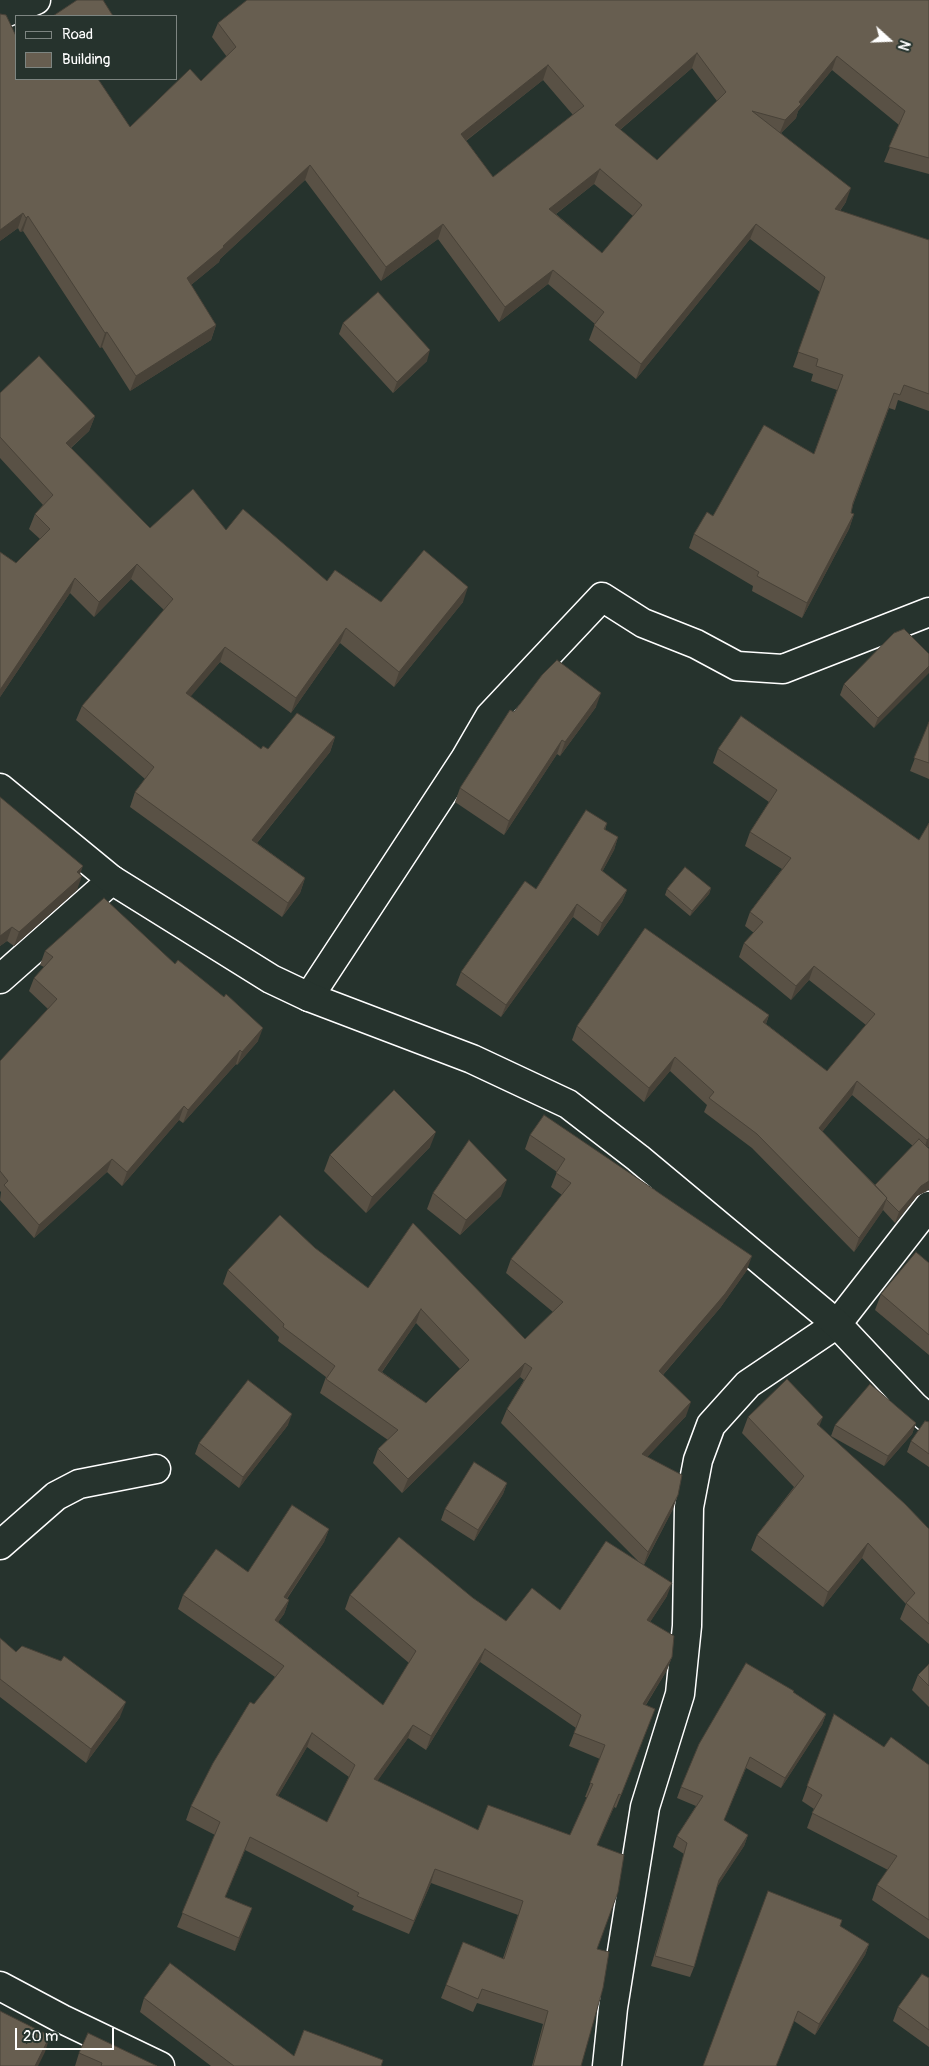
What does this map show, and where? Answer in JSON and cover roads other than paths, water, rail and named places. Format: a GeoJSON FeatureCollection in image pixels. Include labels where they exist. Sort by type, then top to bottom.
{"type":"FeatureCollection","features":[{"type":"Feature","properties":{"kind":"street"},"geometry":{"type":"LineString","coordinates":[[0,15],[36,0]]}},
{"type":"Feature","properties":{"kind":"street"},"geometry":{"type":"LineString","coordinates":[[308,997],[464,759],[490,716],[602,597],[643,622],[696,644],[737,666],[783,669],[929,612]]}},
{"type":"Feature","properties":{"kind":"street"},"geometry":{"type":"LineString","coordinates":[[0,788],[112,880],[270,979],[308,997],[472,1059],[568,1104],[638,1158],[837,1324],[915,1407],[929,1419]]}},
{"type":"Feature","properties":{"kind":"street"},"geometry":{"type":"LineString","coordinates":[[0,979],[112,880]]}},
{"type":"Feature","properties":{"kind":"street"},"geometry":{"type":"LineString","coordinates":[[607,2066],[612,2008],[645,1807],[680,1694],[688,1626],[689,1507],[698,1460],[711,1425],[748,1384],[837,1324],[929,1206]]}},
{"type":"Feature","properties":{"kind":"street"},"geometry":{"type":"LineString","coordinates":[[0,1545],[56,1496],[79,1484],[156,1469]]}},
{"type":"Feature","properties":{"kind":"street"},"geometry":{"type":"LineString","coordinates":[[0,1986],[62,2019],[160,2066]]}}]}
